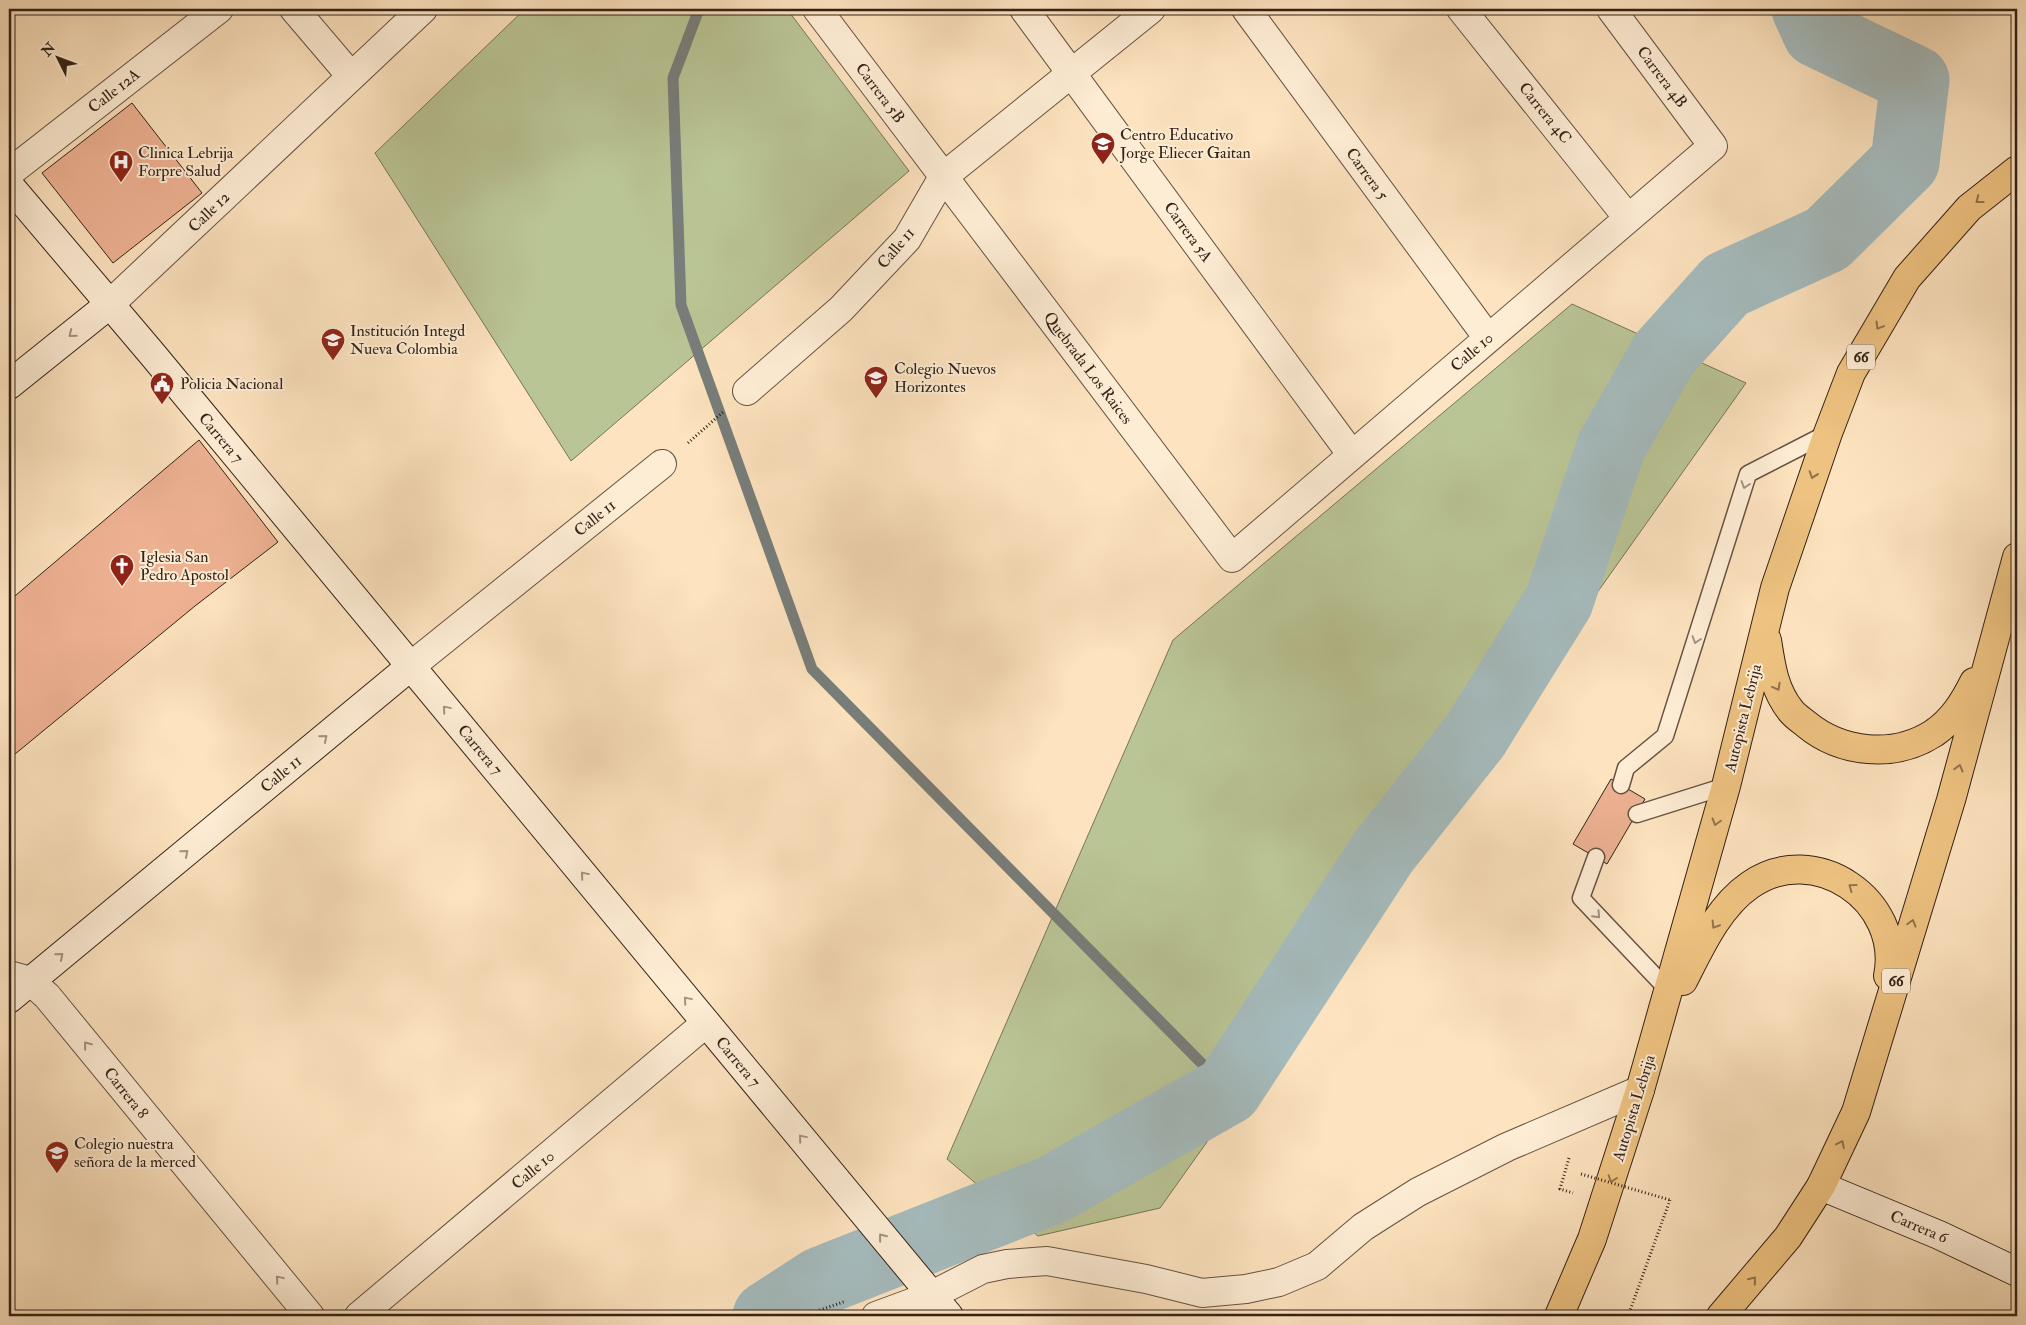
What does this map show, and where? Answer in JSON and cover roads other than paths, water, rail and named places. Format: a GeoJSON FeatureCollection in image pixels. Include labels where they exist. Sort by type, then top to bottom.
{"type":"FeatureCollection","features":[{"type":"Feature","properties":{"kind":"highway","name":"Autopista Lebrija"},"geometry":{"type":"LineString","coordinates":[[1558,1316],[1592,1239],[1661,1023],[1668,990],[1726,786],[1775,588],[1828,433],[1851,373],[1907,278],[1969,208],[2017,170]]}},
{"type":"Feature","properties":{"kind":"highway","name":"66"},"geometry":{"type":"LineString","coordinates":[[1721,1316],[1788,1237],[1821,1186],[1856,1112],[1951,800],[2017,557]]}},
{"type":"Feature","properties":{"kind":"highway"},"geometry":{"type":"LineString","coordinates":[[1775,588],[1767,639],[1773,678],[1792,712],[1822,737],[1859,749],[1898,748],[1934,733],[1963,706],[2001,614]]}},
{"type":"Feature","properties":{"kind":"highway"},"geometry":{"type":"LineString","coordinates":[[1661,1023],[1695,958],[1732,900],[1751,884],[1774,873],[1798,869],[1823,872],[1846,882],[1866,897],[1880,918],[1888,941],[1890,966],[1883,1027]]}},
{"type":"Feature","properties":{"kind":"street","name":"Calle 12A"},"geometry":{"type":"LineString","coordinates":[[9,172],[220,9]]}},
{"type":"Feature","properties":{"kind":"street"},"geometry":{"type":"LineString","coordinates":[[294,9],[352,76]]}},
{"type":"Feature","properties":{"kind":"street","name":"Calle 12"},"geometry":{"type":"LineString","coordinates":[[9,385],[110,304],[158,261],[423,9]]}},
{"type":"Feature","properties":{"kind":"street","name":"Carrera 5B"},"geometry":{"type":"LineString","coordinates":[[817,9],[943,177]]}},
{"type":"Feature","properties":{"kind":"street","name":"Carrera 5A"},"geometry":{"type":"LineString","coordinates":[[1024,9],[1352,455]]}},
{"type":"Feature","properties":{"kind":"street","name":"Calle 11"},"geometry":{"type":"LineString","coordinates":[[747,391],[840,309],[907,239],[943,177],[1070,72],[1151,9]]}},
{"type":"Feature","properties":{"kind":"street","name":"Carrera 5"},"geometry":{"type":"LineString","coordinates":[[1246,9],[1488,338]]}},
{"type":"Feature","properties":{"kind":"street","name":"Carrera 4C"},"geometry":{"type":"LineString","coordinates":[[1461,9],[1628,218]]}},
{"type":"Feature","properties":{"kind":"street","name":"Carrera 4B"},"geometry":{"type":"LineString","coordinates":[[1610,9],[1713,146]]}},
{"type":"Feature","properties":{"kind":"street","name":"Calle 10"},"geometry":{"type":"LineString","coordinates":[[1232,558],[1713,146]]}},
{"type":"Feature","properties":{"kind":"street","name":"Quebrada Los Raices"},"geometry":{"type":"LineString","coordinates":[[943,177],[1232,558]]}},
{"type":"Feature","properties":{"kind":"street","name":"Carrera 7"},"geometry":{"type":"LineString","coordinates":[[9,185],[411,666],[834,1176],[912,1275],[948,1316]]}},
{"type":"Feature","properties":{"kind":"street","name":"Calle 11"},"geometry":{"type":"LineString","coordinates":[[9,999],[19,978],[662,464]]}},
{"type":"Feature","properties":{"kind":"street","name":"Carrera 8"},"geometry":{"type":"LineString","coordinates":[[19,978],[47,996],[310,1316]]}},
{"type":"Feature","properties":{"kind":"street","name":"Calle 10"},"geometry":{"type":"LineString","coordinates":[[359,1316],[706,1023]]}},
{"type":"Feature","properties":{"kind":"street"},"geometry":{"type":"LineString","coordinates":[[876,1316],[930,1296],[982,1269],[1047,1261],[1202,1293],[1246,1289],[1278,1282],[1317,1266],[1363,1227],[1418,1192],[1507,1147],[1640,1090]]}},
{"type":"Feature","properties":{"kind":"street","name":"Carrera 6"},"geometry":{"type":"LineString","coordinates":[[1821,1186],[1939,1235],[2017,1272]]}},
{"type":"Feature","properties":{"kind":"lane"},"geometry":{"type":"LineString","coordinates":[[1621,785],[1626,768],[1665,736],[1748,474],[1828,433]]}},
{"type":"Feature","properties":{"kind":"lane"},"geometry":{"type":"LineString","coordinates":[[1637,814],[1726,786]]}},
{"type":"Feature","properties":{"kind":"lane"},"geometry":{"type":"LineString","coordinates":[[1596,857],[1581,898],[1668,990]]}},
{"type":"Feature","properties":{"kind":"waterway"},"geometry":{"type":"LineString","coordinates":[[699,9],[673,78],[681,305],[812,669],[1228,1090]]}},
{"type":"Feature","properties":{"kind":"waterway"},"geometry":{"type":"LineString","coordinates":[[767,1316],[821,1281],[1054,1189],[1228,1090],[1384,851],[1475,736],[1559,601],[1611,447],[1664,354],[1726,285],[1827,239],[1905,162],[1915,80],[1817,33],[1806,9]]}},
{"type":"Feature","properties":{"kind":"place","name":"Centro Educativo Jorge Eliecer Gaitan"},"geometry":{"type":"Point","coordinates":[1103,165]}},
{"type":"Feature","properties":{"kind":"place","name":"Clinica Lebrija Forpre Salud"},"geometry":{"type":"Point","coordinates":[121,183]}},
{"type":"Feature","properties":{"kind":"place","name":"Institución Integd Nueva Colombia"},"geometry":{"type":"Point","coordinates":[333,361]}},
{"type":"Feature","properties":{"kind":"place","name":"Colegio Nuevos Horizontes"},"geometry":{"type":"Point","coordinates":[876,399]}},
{"type":"Feature","properties":{"kind":"place","name":"Policia Nacional"},"geometry":{"type":"Point","coordinates":[162,405]}},
{"type":"Feature","properties":{"kind":"place","name":"Iglesia San Pedro Apostol"},"geometry":{"type":"Point","coordinates":[122,587]}},
{"type":"Feature","properties":{"kind":"place","name":"Colegio nuestra señora de la merced"},"geometry":{"type":"Point","coordinates":[57,1174]}}]}
